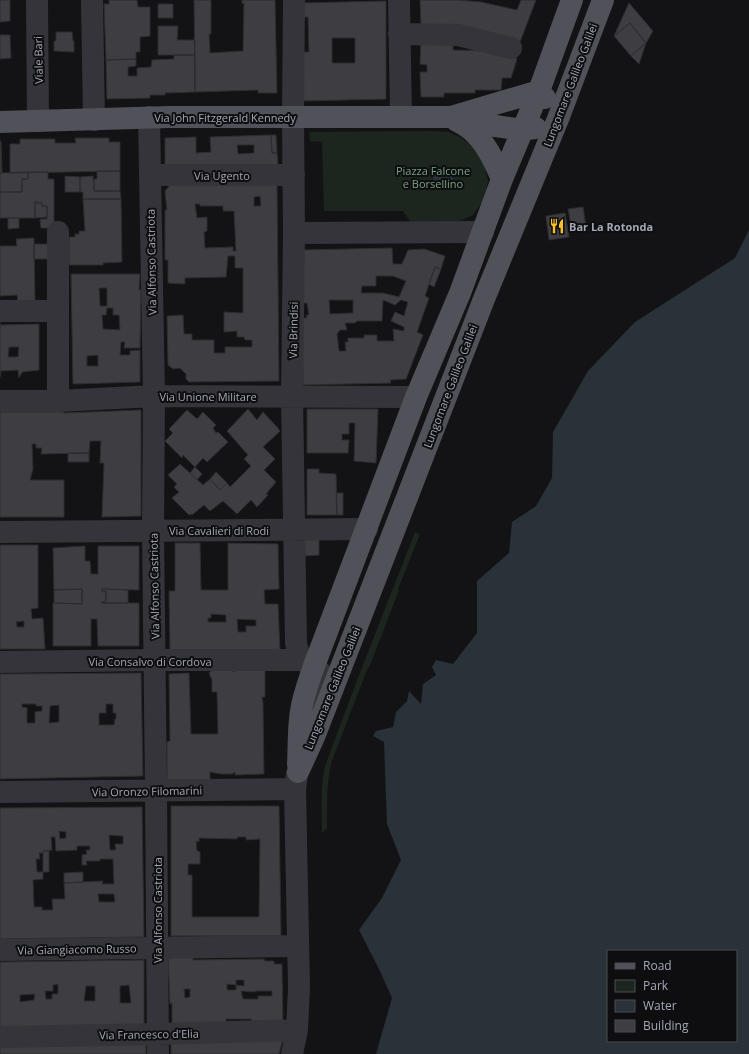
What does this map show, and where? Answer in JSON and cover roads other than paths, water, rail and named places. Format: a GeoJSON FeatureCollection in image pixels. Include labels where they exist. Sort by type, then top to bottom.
{"type":"FeatureCollection","features":[{"type":"Feature","properties":{"kind":"main road","name":"Lungomare Galileo Galilei"},"geometry":{"type":"LineString","coordinates":[[296,781],[298,733],[301,711],[308,686],[307,663],[338,601],[367,529],[416,397],[460,293],[502,179],[539,91],[572,0]]}},
{"type":"Feature","properties":{"kind":"main road","name":"Lungomare Galileo Galilei"},"geometry":{"type":"LineString","coordinates":[[296,781],[484,299],[558,119],[603,0]]}},
{"type":"Feature","properties":{"kind":"main road"},"geometry":{"type":"LineString","coordinates":[[539,91],[549,103],[558,119],[540,128],[523,130],[475,123],[451,117],[539,91]]}},
{"type":"Feature","properties":{"kind":"main road","name":"Via John Fitzgerald Kennedy"},"geometry":{"type":"LineString","coordinates":[[0,122],[149,117],[451,117]]}},
{"type":"Feature","properties":{"kind":"main road"},"geometry":{"type":"LineString","coordinates":[[451,117],[470,129],[478,137],[491,156],[502,179]]}},
{"type":"Feature","properties":{"kind":"main road"},"geometry":{"type":"LineString","coordinates":[[416,397],[442,409]]}},
{"type":"Feature","properties":{"kind":"main road"},"geometry":{"type":"LineString","coordinates":[[367,529],[391,537]]}},
{"type":"Feature","properties":{"kind":"main road"},"geometry":{"type":"LineString","coordinates":[[338,601],[362,612]]}},
{"type":"Feature","properties":{"kind":"street","name":"Viale Bari"},"geometry":{"type":"LineString","coordinates":[[36,0],[38,121]]}},
{"type":"Feature","properties":{"kind":"street"},"geometry":{"type":"LineString","coordinates":[[92,0],[94,120]]}},
{"type":"Feature","properties":{"kind":"street","name":"Via Brindisi"},"geometry":{"type":"LineString","coordinates":[[294,0],[292,396],[296,643],[307,663],[321,673],[321,680],[311,710],[311,725],[314,737]]}},
{"type":"Feature","properties":{"kind":"street"},"geometry":{"type":"LineString","coordinates":[[399,0],[401,117]]}},
{"type":"Feature","properties":{"kind":"street"},"geometry":{"type":"LineString","coordinates":[[399,34],[458,35],[511,48]]}},
{"type":"Feature","properties":{"kind":"street","name":"Via Alfonso Castriota"},"geometry":{"type":"LineString","coordinates":[[149,117],[154,396],[153,530],[158,1044]]}},
{"type":"Feature","properties":{"kind":"street","name":"Via Ugento"},"geometry":{"type":"LineString","coordinates":[[150,175],[294,175]]}},
{"type":"Feature","properties":{"kind":"street"},"geometry":{"type":"LineString","coordinates":[[58,232],[58,401]]}},
{"type":"Feature","properties":{"kind":"street"},"geometry":{"type":"LineString","coordinates":[[294,233],[483,232]]}},
{"type":"Feature","properties":{"kind":"street"},"geometry":{"type":"LineString","coordinates":[[0,311],[58,311]]}},
{"type":"Feature","properties":{"kind":"street","name":"Via Unione Militare"},"geometry":{"type":"LineString","coordinates":[[0,401],[58,401],[154,396],[416,397]]}},
{"type":"Feature","properties":{"kind":"street","name":"Via Cavalieri di Rodi"},"geometry":{"type":"LineString","coordinates":[[0,532],[367,529]]}},
{"type":"Feature","properties":{"kind":"street","name":"Via Consalvo di Cordova"},"geometry":{"type":"LineString","coordinates":[[0,662],[154,660],[307,663]]}},
{"type":"Feature","properties":{"kind":"street","name":"Via Oronzo Filomarini"},"geometry":{"type":"LineString","coordinates":[[0,792],[156,791],[296,781]]}},
{"type":"Feature","properties":{"kind":"street","name":"Lungomare Galileo Galilei"},"geometry":{"type":"LineString","coordinates":[[292,1054],[297,1030],[300,988],[296,781]]}},
{"type":"Feature","properties":{"kind":"street","name":"Via Giangiacomo Russo"},"geometry":{"type":"LineString","coordinates":[[0,950],[298,946]]}},
{"type":"Feature","properties":{"kind":"street","name":"Via Francesco d'Elia"},"geometry":{"type":"LineString","coordinates":[[0,1037],[158,1044],[297,1030]]}},
{"type":"Feature","properties":{"kind":"water"},"geometry":{"type":"Polygon","coordinates":[[[443,168],[450,171],[453,178],[450,185],[443,188],[436,185],[433,178],[436,171],[443,168]]]}},
{"type":"Feature","properties":{"kind":"water"},"geometry":{"type":"Polygon","coordinates":[[[749,230],[749,1054],[376,1054],[392,998],[359,930],[382,898],[401,860],[387,824],[384,742],[373,736],[376,731],[393,727],[396,712],[407,701],[409,691],[421,704],[423,684],[436,675],[432,667],[436,660],[453,664],[477,633],[477,581],[509,553],[512,522],[536,506],[552,478],[553,432],[588,371],[635,322],[735,258],[749,230]]]}},
{"type":"Feature","properties":{"kind":"place","name":"Bar La Rotonda"},"geometry":{"type":"Point","coordinates":[557,226]}},
{"type":"Feature","properties":{"kind":"park label","name":"Piazza Falcone e Borsellino"},"geometry":{"type":"Point","coordinates":[433,176]}}]}
